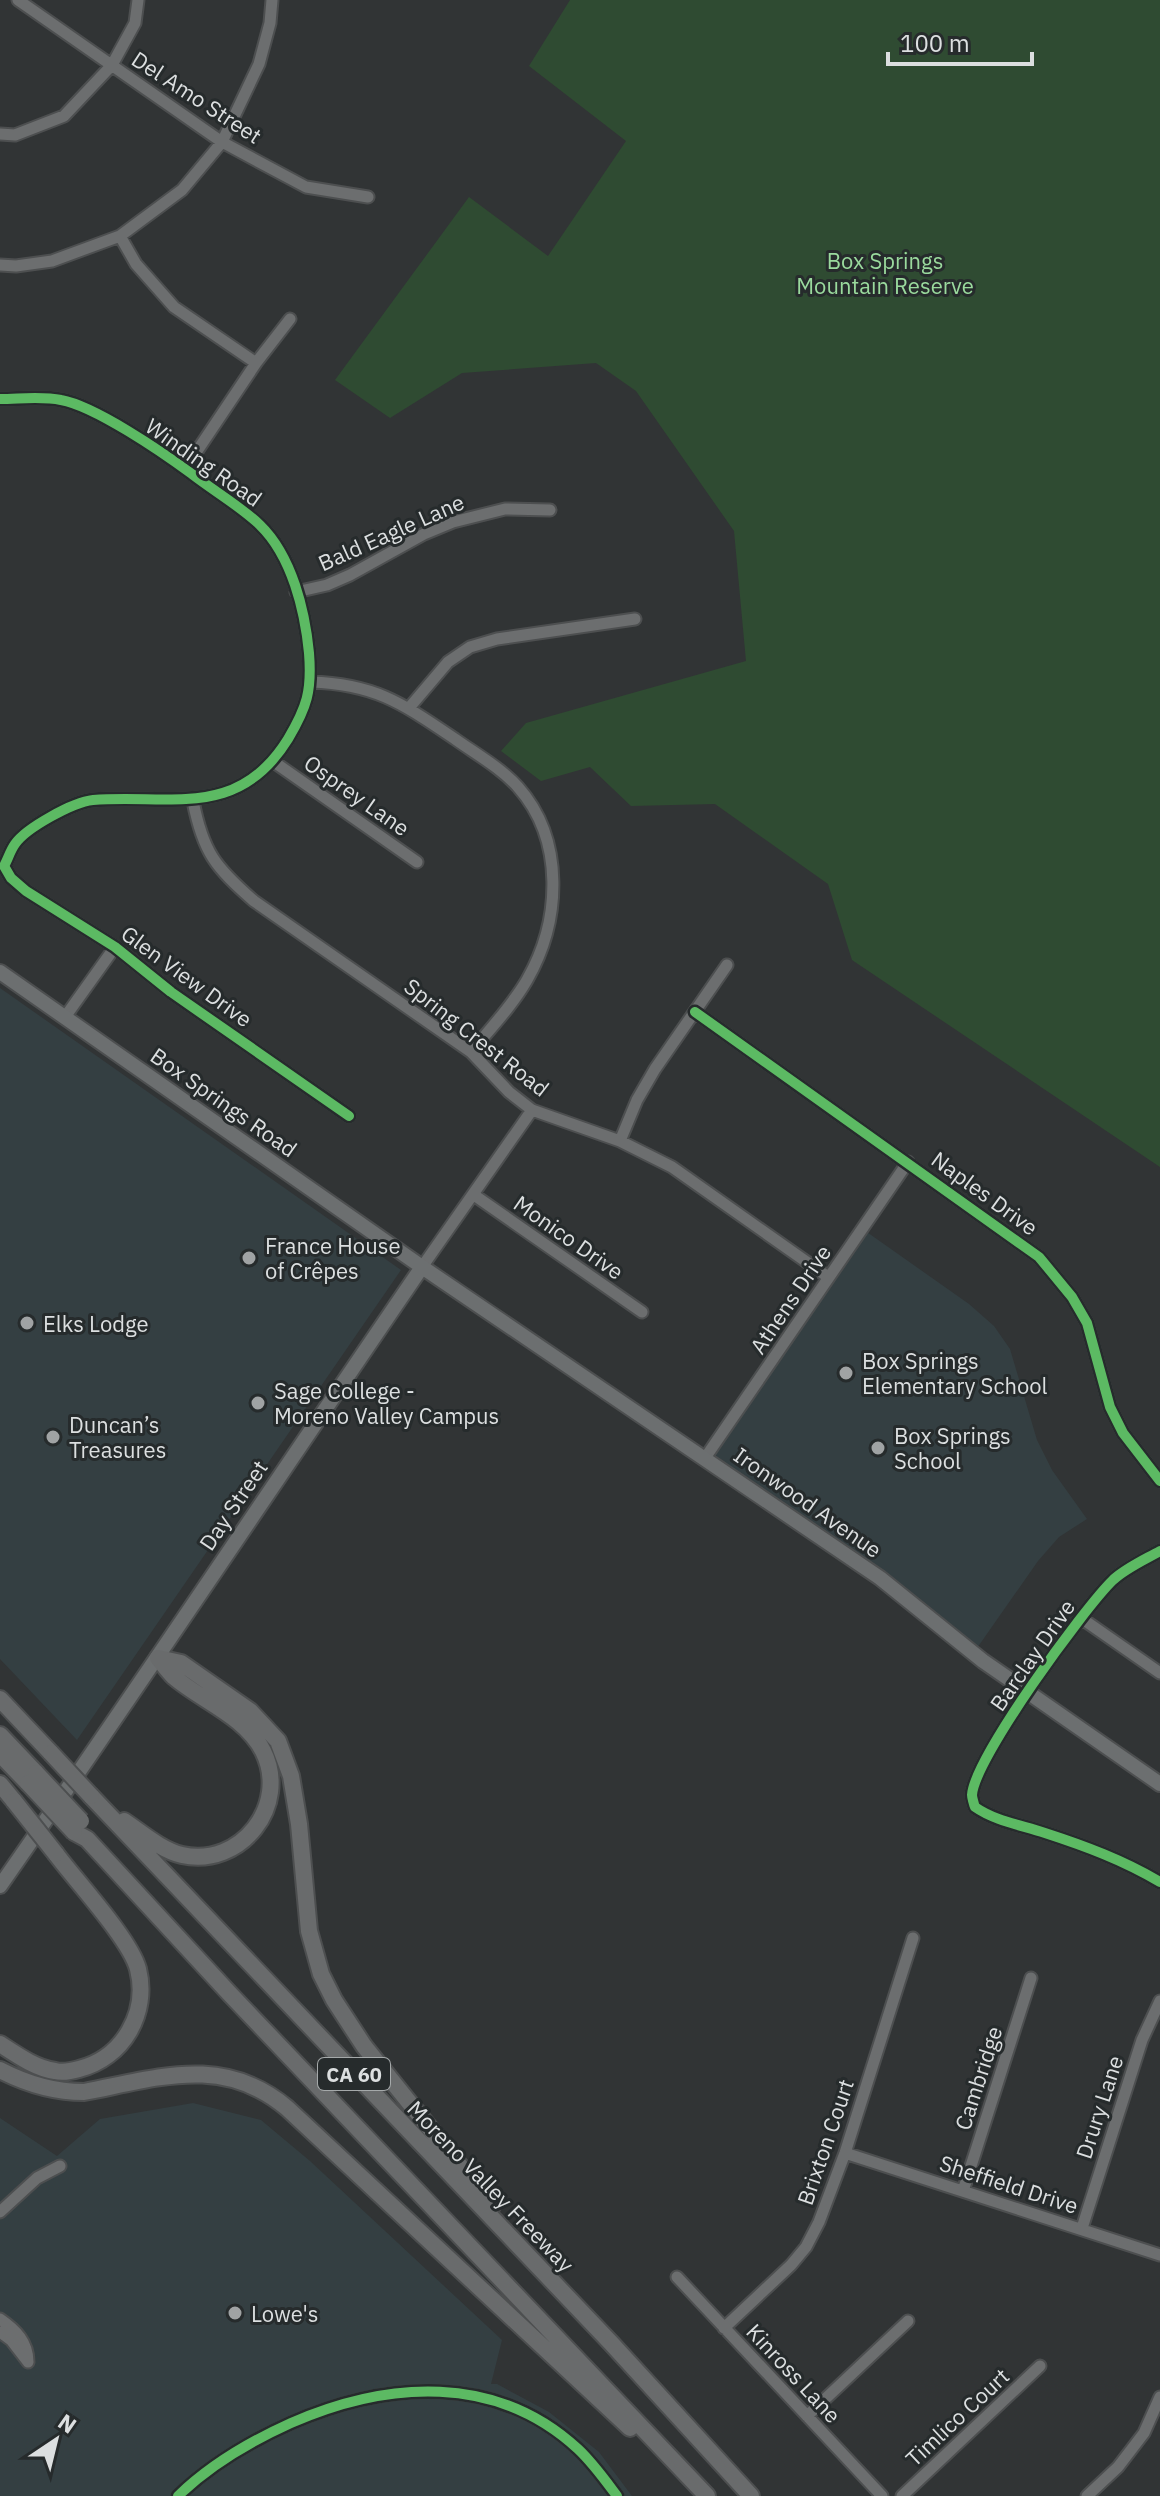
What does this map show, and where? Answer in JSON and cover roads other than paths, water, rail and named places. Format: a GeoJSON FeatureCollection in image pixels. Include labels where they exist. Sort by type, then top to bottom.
{"type":"FeatureCollection","features":[{"type":"Feature","properties":{"kind":"highway"},"geometry":{"type":"LineString","coordinates":[[95,1800],[158,1844],[175,1853],[192,1856],[218,1855],[230,1850],[248,1837],[264,1816],[272,1781],[269,1766],[254,1736],[173,1676],[158,1658]]}},
{"type":"Feature","properties":{"kind":"highway"},"geometry":{"type":"LineString","coordinates":[[158,1658],[181,1663],[250,1711],[278,1741],[293,1788],[309,1931],[318,1964],[334,2000],[364,2046],[510,2228],[611,2343]]}},
{"type":"Feature","properties":{"kind":"highway","name":"Moreno Valley Freeway"},"geometry":{"type":"LineString","coordinates":[[0,1699],[611,2343],[751,2496]]}},
{"type":"Feature","properties":{"kind":"highway"},"geometry":{"type":"LineString","coordinates":[[0,1735],[32,1778]]}},
{"type":"Feature","properties":{"kind":"highway","name":"CA 60"},"geometry":{"type":"LineString","coordinates":[[0,1754],[32,1778],[229,1993],[705,2496]]}},
{"type":"Feature","properties":{"kind":"highway"},"geometry":{"type":"LineString","coordinates":[[0,1784],[132,1955],[141,1988],[133,2025],[116,2051],[93,2065],[55,2071],[20,2058],[0,2044]]}},
{"type":"Feature","properties":{"kind":"highway"},"geometry":{"type":"LineString","coordinates":[[0,2070],[34,2085],[69,2092],[197,2073],[227,2076],[255,2085],[287,2108],[705,2496]]}},
{"type":"Feature","properties":{"kind":"main road","name":"Box Springs Road"},"geometry":{"type":"LineString","coordinates":[[0,972],[422,1267]]}},
{"type":"Feature","properties":{"kind":"main road","name":"Ironwood Avenue"},"geometry":{"type":"LineString","coordinates":[[422,1267],[880,1578],[950,1635],[1160,1784]]}},
{"type":"Feature","properties":{"kind":"main road","name":"Day Street"},"geometry":{"type":"LineString","coordinates":[[0,1886],[422,1267]]}},
{"type":"Feature","properties":{"kind":"street","name":"Del Amo Street"},"geometry":{"type":"LineString","coordinates":[[18,0],[222,142],[306,187],[368,197]]}},
{"type":"Feature","properties":{"kind":"street"},"geometry":{"type":"LineString","coordinates":[[0,134],[15,135],[64,116],[112,65],[135,23],[138,0]]}},
{"type":"Feature","properties":{"kind":"street"},"geometry":{"type":"LineString","coordinates":[[0,265],[52,261],[120,236],[182,190],[222,142],[259,64],[270,23],[272,0]]}},
{"type":"Feature","properties":{"kind":"street"},"geometry":{"type":"LineString","coordinates":[[120,236],[136,264],[174,307],[256,363]]}},
{"type":"Feature","properties":{"kind":"street"},"geometry":{"type":"LineString","coordinates":[[185,469],[256,363],[290,319]]}},
{"type":"Feature","properties":{"kind":"street","name":"Winding Road"},"geometry":{"type":"LineString","coordinates":[[0,399],[59,399],[87,407],[185,469],[261,526],[280,553],[296,592],[306,625],[311,682],[305,712],[274,762],[234,790],[193,801],[90,800],[60,810],[16,842],[4,866]]}},
{"type":"Feature","properties":{"kind":"street","name":"Bald Eagle Lane"},"geometry":{"type":"LineString","coordinates":[[296,592],[327,585],[350,575],[424,534],[453,522],[505,509],[550,510]]}},
{"type":"Feature","properties":{"kind":"street"},"geometry":{"type":"LineString","coordinates":[[409,708],[448,662],[470,647],[497,639],[635,619]]}},
{"type":"Feature","properties":{"kind":"street"},"geometry":{"type":"LineString","coordinates":[[311,682],[360,686],[385,694],[409,708],[516,784],[535,809],[547,834],[553,863],[548,931],[538,960],[526,984],[471,1052]]}},
{"type":"Feature","properties":{"kind":"street","name":"Osprey Lane"},"geometry":{"type":"LineString","coordinates":[[274,762],[417,862]]}},
{"type":"Feature","properties":{"kind":"street","name":"Spring Crest Road"},"geometry":{"type":"LineString","coordinates":[[193,801],[199,834],[209,854],[227,877],[254,901],[471,1052],[509,1092],[532,1110],[620,1141],[672,1167],[828,1277]]}},
{"type":"Feature","properties":{"kind":"street","name":"Glen View Drive"},"geometry":{"type":"LineString","coordinates":[[4,866],[11,878],[26,891],[115,947],[171,992],[349,1116]]}},
{"type":"Feature","properties":{"kind":"street"},"geometry":{"type":"LineString","coordinates":[[65,1017],[115,947]]}},
{"type":"Feature","properties":{"kind":"street"},"geometry":{"type":"LineString","coordinates":[[620,1141],[637,1100],[727,965]]}},
{"type":"Feature","properties":{"kind":"street","name":"Naples Drive"},"geometry":{"type":"LineString","coordinates":[[695,1012],[1013,1237],[1056,1276],[1087,1323],[1110,1407],[1123,1433],[1160,1481]]}},
{"type":"Feature","properties":{"kind":"street","name":"Day Street"},"geometry":{"type":"LineString","coordinates":[[422,1267],[532,1110]]}},
{"type":"Feature","properties":{"kind":"street","name":"Athens Drive"},"geometry":{"type":"LineString","coordinates":[[705,1458],[908,1162]]}},
{"type":"Feature","properties":{"kind":"street","name":"Monico Drive"},"geometry":{"type":"LineString","coordinates":[[474,1195],[642,1312]]}},
{"type":"Feature","properties":{"kind":"street","name":"Barclay Drive"},"geometry":{"type":"LineString","coordinates":[[1160,1551],[1116,1577],[1081,1618],[1028,1692],[979,1773],[972,1796],[975,1807],[994,1818],[1083,1845],[1128,1863],[1160,1882]]}},
{"type":"Feature","properties":{"kind":"street"},"geometry":{"type":"LineString","coordinates":[[1081,1618],[1160,1673]]}},
{"type":"Feature","properties":{"kind":"street","name":"Brixton Court"},"geometry":{"type":"LineString","coordinates":[[724,2328],[791,2265],[806,2247],[819,2222],[845,2153],[913,1938]]}},
{"type":"Feature","properties":{"kind":"street","name":"Cambridge"},"geometry":{"type":"LineString","coordinates":[[963,2191],[1031,1978]]}},
{"type":"Feature","properties":{"kind":"street","name":"Drury Lane"},"geometry":{"type":"LineString","coordinates":[[1082,2228],[1142,2040],[1160,2001]]}},
{"type":"Feature","properties":{"kind":"street","name":"Sheffield Drive"},"geometry":{"type":"LineString","coordinates":[[845,2153],[1160,2255]]}},
{"type":"Feature","properties":{"kind":"street"},"geometry":{"type":"LineString","coordinates":[[0,2212],[37,2178],[60,2166]]}},
{"type":"Feature","properties":{"kind":"street","name":"Kinross Lane"},"geometry":{"type":"LineString","coordinates":[[677,2277],[882,2496]]}},
{"type":"Feature","properties":{"kind":"street"},"geometry":{"type":"LineString","coordinates":[[0,2319],[22,2339],[28,2349],[28,2362],[11,2340],[0,2332]]}},
{"type":"Feature","properties":{"kind":"street"},"geometry":{"type":"LineString","coordinates":[[807,2416],[908,2321]]}},
{"type":"Feature","properties":{"kind":"street","name":"Timlico Court"},"geometry":{"type":"LineString","coordinates":[[902,2496],[1040,2366]]}},
{"type":"Feature","properties":{"kind":"street"},"geometry":{"type":"LineString","coordinates":[[178,2496],[230,2455],[314,2413],[378,2394],[426,2391],[490,2400],[536,2419],[580,2451],[617,2496]]}},
{"type":"Feature","properties":{"kind":"street"},"geometry":{"type":"LineString","coordinates":[[1087,2496],[1118,2467],[1144,2433],[1160,2397]]}},
{"type":"Feature","properties":{"kind":"place","name":"France House of Crêpes"},"geometry":{"type":"Point","coordinates":[249,1258]}},
{"type":"Feature","properties":{"kind":"place","name":"Elks Lodge"},"geometry":{"type":"Point","coordinates":[27,1323]}},
{"type":"Feature","properties":{"kind":"place","name":"Box Springs Elementary School"},"geometry":{"type":"Point","coordinates":[846,1373]}},
{"type":"Feature","properties":{"kind":"place","name":"Sage College - Moreno Valley Campus"},"geometry":{"type":"Point","coordinates":[258,1403]}},
{"type":"Feature","properties":{"kind":"place","name":"Duncan’s Treasures"},"geometry":{"type":"Point","coordinates":[53,1437]}},
{"type":"Feature","properties":{"kind":"place","name":"Box Springs School"},"geometry":{"type":"Point","coordinates":[878,1448]}},
{"type":"Feature","properties":{"kind":"place","name":"Lowe's"},"geometry":{"type":"Point","coordinates":[235,2313]}},
{"type":"Feature","properties":{"kind":"park label","name":"Box Springs Mountain Reserve"},"geometry":{"type":"Point","coordinates":[885,272]}}]}
